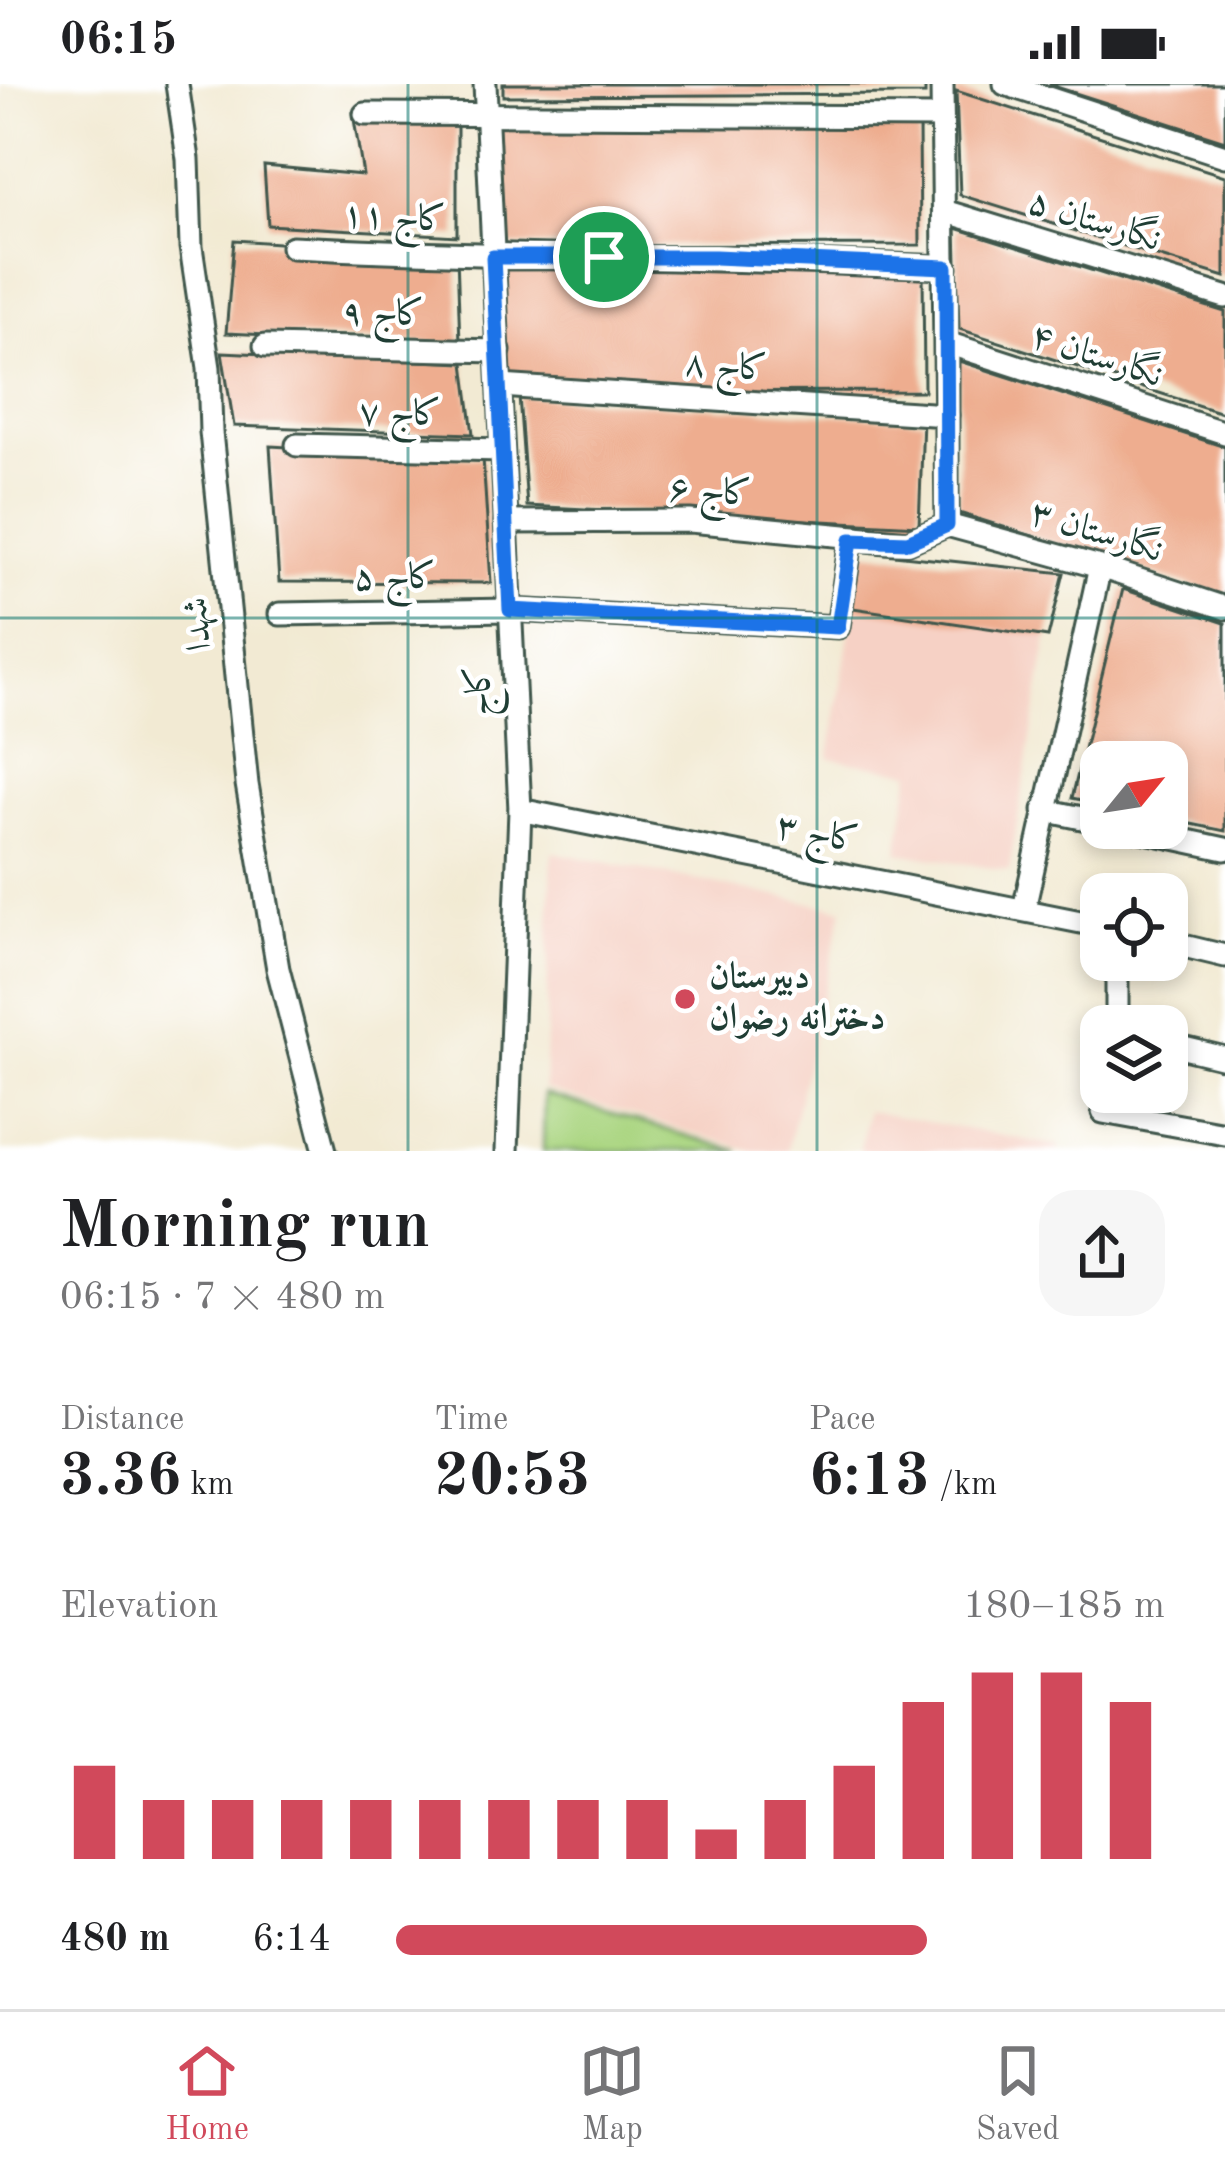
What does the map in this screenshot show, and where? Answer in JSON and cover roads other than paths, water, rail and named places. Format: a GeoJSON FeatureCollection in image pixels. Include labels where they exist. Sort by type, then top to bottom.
{"type":"FeatureCollection","features":[{"type":"Feature","properties":{"kind":"street","name":"شهدا"},"geometry":{"type":"LineString","coordinates":[[177,84],[248,784],[278,969],[325,1151]]}},
{"type":"Feature","properties":{"kind":"street","name":"کاج"},"geometry":{"type":"LineString","coordinates":[[485,84],[520,810],[507,1151]]}},
{"type":"Feature","properties":{"kind":"street"},"geometry":{"type":"LineString","coordinates":[[942,84],[947,525]]}},
{"type":"Feature","properties":{"kind":"street"},"geometry":{"type":"LineString","coordinates":[[1005,84],[1225,156]]}},
{"type":"Feature","properties":{"kind":"street"},"geometry":{"type":"LineString","coordinates":[[364,115],[943,117]]}},
{"type":"Feature","properties":{"kind":"street","name":"نگارستان ۵"},"geometry":{"type":"LineString","coordinates":[[944,211],[1225,297]]}},
{"type":"Feature","properties":{"kind":"street","name":"کاج ۱۱"},"geometry":{"type":"LineString","coordinates":[[292,247],[493,257],[715,257],[946,267]]}},
{"type":"Feature","properties":{"kind":"street","name":"نگارستان ۴"},"geometry":{"type":"LineString","coordinates":[[947,343],[1225,433]]}},
{"type":"Feature","properties":{"kind":"street","name":"کاج ۹"},"geometry":{"type":"LineString","coordinates":[[265,346],[499,351]]}},
{"type":"Feature","properties":{"kind":"street","name":"کاج ۸"},"geometry":{"type":"LineString","coordinates":[[500,386],[947,415]]}},
{"type":"Feature","properties":{"kind":"street","name":"کاج ۷"},"geometry":{"type":"LineString","coordinates":[[297,445],[502,451]]}},
{"type":"Feature","properties":{"kind":"street","name":"کاج ۶"},"geometry":{"type":"LineString","coordinates":[[506,522],[690,521],[908,542],[947,525]]}},
{"type":"Feature","properties":{"kind":"street","name":"نگارستان ۳"},"geometry":{"type":"LineString","coordinates":[[947,525],[1225,608]]}},
{"type":"Feature","properties":{"kind":"street","name":"کاج ۵"},"geometry":{"type":"LineString","coordinates":[[280,614],[510,610],[838,627],[851,540]]}},
{"type":"Feature","properties":{"kind":"street"},"geometry":{"type":"LineString","coordinates":[[1024,909],[1100,567]]}},
{"type":"Feature","properties":{"kind":"street","name":"کاج ۳"},"geometry":{"type":"LineString","coordinates":[[520,810],[1080,921]]}},
{"type":"Feature","properties":{"kind":"street"},"geometry":{"type":"LineString","coordinates":[[1044,810],[1080,818]]}},
{"type":"Feature","properties":{"kind":"street"},"geometry":{"type":"LineString","coordinates":[[1188,841],[1225,849]]}},
{"type":"Feature","properties":{"kind":"street"},"geometry":{"type":"LineString","coordinates":[[1188,946],[1225,956]]}},
{"type":"Feature","properties":{"kind":"street"},"geometry":{"type":"LineString","coordinates":[[1188,1049],[1225,1058]]}},
{"type":"Feature","properties":{"kind":"street"},"geometry":{"type":"LineString","coordinates":[[1107,1113],[1214,1139]]}},
{"type":"Feature","properties":{"kind":"place","name":"دبیرستان دخترانه رضوان"},"geometry":{"type":"Point","coordinates":[685,999]}}]}
